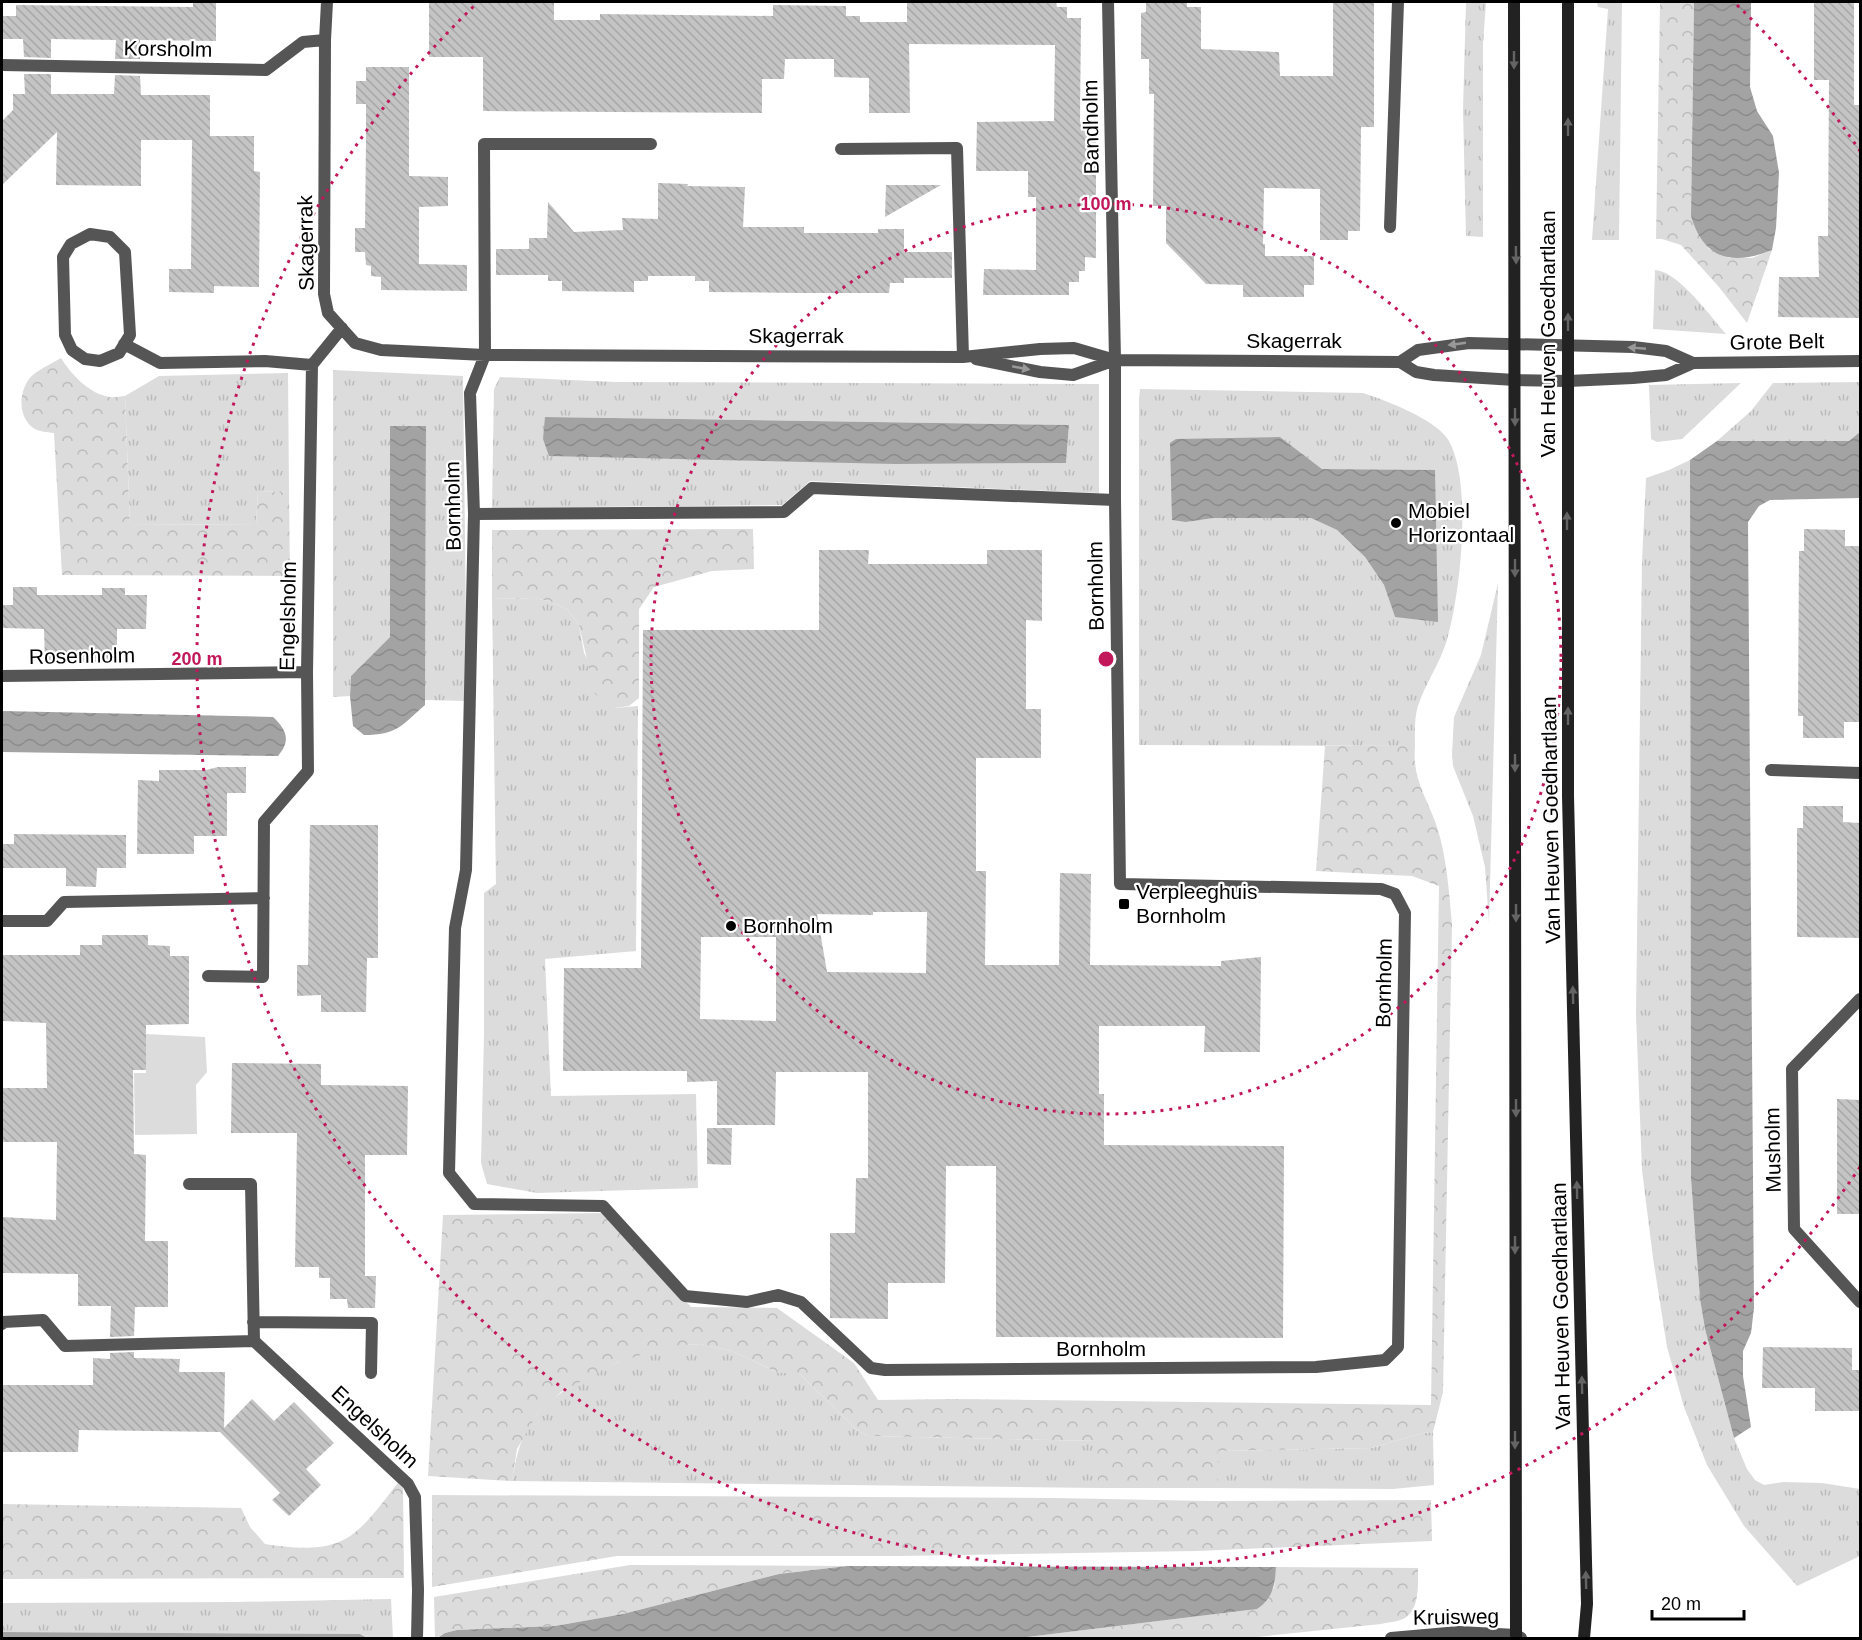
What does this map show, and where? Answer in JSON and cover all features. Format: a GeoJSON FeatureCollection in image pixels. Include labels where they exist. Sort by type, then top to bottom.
{"type":"FeatureCollection","features":[{"type":"Feature","properties":{"kind":"main road","name":"Van Heuven Goedhartlaan"},"geometry":{"type":"LineString","coordinates":[[1514,2],[1518,1637]]}},
{"type":"Feature","properties":{"kind":"main road","name":"Van Heuven Goedhartlaan"},"geometry":{"type":"LineString","coordinates":[[1568,2],[1568,796],[1587,1604],[1584,1638]]}},
{"type":"Feature","properties":{"kind":"street","name":"Skagerrak"},"geometry":{"type":"LineString","coordinates":[[327,2],[324,294],[328,312],[356,343],[381,350],[485,355],[963,357],[1074,348],[1115,360],[1400,362],[1416,372],[1515,381],[1568,381]]}},
{"type":"Feature","properties":{"kind":"street","name":"Bandholm"},"geometry":{"type":"LineString","coordinates":[[1108,2],[1115,360]]}},
{"type":"Feature","properties":{"kind":"street"},"geometry":{"type":"LineString","coordinates":[[1390,227],[1398,2]]}},
{"type":"Feature","properties":{"kind":"street","name":"Korsholm"},"geometry":{"type":"LineString","coordinates":[[2,65],[266,70],[303,42],[325,40]]}},
{"type":"Feature","properties":{"kind":"street"},"geometry":{"type":"LineString","coordinates":[[485,355],[484,144],[651,144]]}},
{"type":"Feature","properties":{"kind":"street"},"geometry":{"type":"LineString","coordinates":[[841,149],[957,148],[963,357]]}},
{"type":"Feature","properties":{"kind":"street"},"geometry":{"type":"LineString","coordinates":[[90,234],[110,237],[125,252],[130,335],[124,344],[119,353],[100,361],[85,359],[72,350],[65,335],[63,258],[71,244],[90,234]]}},
{"type":"Feature","properties":{"kind":"street"},"geometry":{"type":"LineString","coordinates":[[124,344],[160,363],[265,361],[312,365],[342,328]]}},
{"type":"Feature","properties":{"kind":"street","name":"Skagerrak"},"geometry":{"type":"LineString","coordinates":[[1400,362],[1418,350],[1469,342],[1568,345]]}},
{"type":"Feature","properties":{"kind":"street","name":"Grote Belt"},"geometry":{"type":"LineString","coordinates":[[1568,345],[1633,347],[1666,351],[1693,363]]}},
{"type":"Feature","properties":{"kind":"street","name":"Bornholm"},"geometry":{"type":"LineString","coordinates":[[485,355],[470,393],[474,514],[466,870],[455,928],[449,1173],[474,1204],[603,1206],[685,1296],[747,1302],[778,1295],[801,1302],[871,1368],[897,1370],[1316,1367],[1386,1360],[1398,1347],[1405,913],[1395,894],[1381,889],[1120,884],[1114,500],[1115,360]]}},
{"type":"Feature","properties":{"kind":"street","name":"Skagerrak"},"geometry":{"type":"LineString","coordinates":[[963,357],[1040,372],[1073,375],[1115,360]]}},
{"type":"Feature","properties":{"kind":"street","name":"Grote Belt"},"geometry":{"type":"LineString","coordinates":[[1568,381],[1666,375],[1693,363],[1860,361]]}},
{"type":"Feature","properties":{"kind":"street","name":"Engelsholm"},"geometry":{"type":"LineString","coordinates":[[208,976],[263,976],[264,822],[308,771],[307,672],[312,365]]}},
{"type":"Feature","properties":{"kind":"street"},"geometry":{"type":"LineString","coordinates":[[474,514],[784,512],[812,488],[1114,500]]}},
{"type":"Feature","properties":{"kind":"street","name":"Rosenholm"},"geometry":{"type":"LineString","coordinates":[[2,676],[307,672]]}},
{"type":"Feature","properties":{"kind":"street"},"geometry":{"type":"LineString","coordinates":[[1771,770],[1860,773]]}},
{"type":"Feature","properties":{"kind":"street"},"geometry":{"type":"LineString","coordinates":[[2,921],[47,921],[64,902],[264,898]]}},
{"type":"Feature","properties":{"kind":"street","name":"Musholm"},"geometry":{"type":"LineString","coordinates":[[1860,999],[1792,1069],[1794,1229],[1860,1302]]}},
{"type":"Feature","properties":{"kind":"street"},"geometry":{"type":"LineString","coordinates":[[2,1324],[3,1322],[43,1320],[65,1346],[254,1341],[251,1184],[189,1184]]}},
{"type":"Feature","properties":{"kind":"street","name":"Engelsholm"},"geometry":{"type":"LineString","coordinates":[[254,1322],[372,1323],[371,1372]]}},
{"type":"Feature","properties":{"kind":"street","name":"Engelsholm"},"geometry":{"type":"LineString","coordinates":[[254,1341],[408,1484],[415,1497],[417,1638]]}},
{"type":"Feature","properties":{"kind":"street","name":"Kruisweg"},"geometry":{"type":"LineString","coordinates":[[1391,1638],[1459,1632],[1518,1637]]}},
{"type":"Feature","properties":{"kind":"green space"},"geometry":{"type":"Polygon","coordinates":[[[1466,2],[1486,2],[1483,44],[1483,237],[1466,236],[1463,110],[1466,2]]]}},
{"type":"Feature","properties":{"kind":"green space"},"geometry":{"type":"Polygon","coordinates":[[[1597,2],[1622,2],[1619,240],[1592,240],[1608,9],[1598,7],[1597,2]]]}},
{"type":"Feature","properties":{"kind":"green space"},"geometry":{"type":"Polygon","coordinates":[[[1660,2],[1694,2],[1691,216],[1709,249],[1729,258],[1752,258],[1772,250],[1747,323],[1719,287],[1681,245],[1656,239],[1660,2]]]}},
{"type":"Feature","properties":{"kind":"green space"},"geometry":{"type":"Polygon","coordinates":[[[1655,270],[1674,278],[1684,286],[1726,334],[1653,329],[1655,270]]]}},
{"type":"Feature","properties":{"kind":"green space"},"geometry":{"type":"Polygon","coordinates":[[[61,358],[75,377],[88,388],[102,395],[125,396],[130,525],[256,524],[258,492],[289,491],[290,576],[62,575],[54,433],[32,427],[22,410],[23,391],[29,379],[39,370],[61,358]]]}},
{"type":"Feature","properties":{"kind":"green space"},"geometry":{"type":"Polygon","coordinates":[[[333,370],[463,376],[467,701],[425,700],[426,426],[390,427],[390,637],[351,676],[350,696],[333,697],[333,370]]]}},
{"type":"Feature","properties":{"kind":"green space"},"geometry":{"type":"Polygon","coordinates":[[[288,373],[289,491],[258,492],[256,524],[130,525],[125,396],[159,376],[288,373]]]}},
{"type":"Feature","properties":{"kind":"green space"},"geometry":{"type":"Polygon","coordinates":[[[500,377],[616,382],[1099,384],[1099,493],[810,481],[782,505],[492,508],[494,389],[500,377]],[[545,417],[895,464],[1066,463],[1069,425],[545,417]]]}},
{"type":"Feature","properties":{"kind":"green space"},"geometry":{"type":"Polygon","coordinates":[[[1860,382],[1860,432],[1850,441],[1717,441],[1751,411],[1773,383],[1860,382]]]}},
{"type":"Feature","properties":{"kind":"green space"},"geometry":{"type":"Polygon","coordinates":[[[1741,383],[1682,439],[1657,442],[1651,439],[1649,385],[1741,383]]]}},
{"type":"Feature","properties":{"kind":"green space"},"geometry":{"type":"Polygon","coordinates":[[[1140,389],[1363,393],[1421,417],[1447,438],[1455,456],[1460,481],[1462,539],[1460,569],[1446,643],[1417,711],[1415,746],[1139,745],[1140,389]],[[1280,437],[1186,522],[1214,518],[1311,518],[1337,530],[1365,557],[1384,585],[1395,617],[1434,470],[1322,469],[1280,437]]]}},
{"type":"Feature","properties":{"kind":"green space"},"geometry":{"type":"Polygon","coordinates":[[[1690,460],[1691,1179],[1700,1299],[1705,1329],[1734,1438],[1747,1469],[1755,1480],[1764,1485],[1783,1482],[1822,1483],[1860,1489],[1860,1556],[1797,1586],[1744,1526],[1707,1465],[1684,1407],[1667,1347],[1642,1170],[1636,1014],[1642,561],[1646,478],[1690,460]]]}},
{"type":"Feature","properties":{"kind":"green space"},"geometry":{"type":"Polygon","coordinates":[[[753,529],[754,569],[712,571],[654,587],[639,609],[639,698],[629,706],[614,708],[595,694],[579,625],[568,610],[552,602],[535,598],[492,599],[492,530],[753,529]]]}},
{"type":"Feature","properties":{"kind":"green space"},"geometry":{"type":"Polygon","coordinates":[[[1498,583],[1489,923],[1485,867],[1473,816],[1453,766],[1452,754],[1454,717],[1481,655],[1498,583]]]}},
{"type":"Feature","properties":{"kind":"green space"},"geometry":{"type":"Polygon","coordinates":[[[535,598],[552,602],[568,610],[579,625],[584,653],[614,708],[638,706],[636,951],[545,959],[551,1096],[696,1094],[698,1188],[537,1193],[487,1184],[481,1163],[484,893],[496,884],[492,599],[535,598]]]}},
{"type":"Feature","properties":{"kind":"green space"},"geometry":{"type":"Polygon","coordinates":[[[1325,746],[1415,746],[1418,779],[1437,827],[1449,887],[1452,924],[1443,1392],[1433,1432],[1422,1433],[1372,1448],[1218,1451],[1218,1488],[1098,1488],[1097,1441],[868,1436],[858,1431],[799,1373],[779,1373],[732,1351],[700,1344],[669,1346],[616,1363],[561,1392],[537,1414],[517,1449],[512,1481],[428,1476],[443,1215],[604,1213],[691,1307],[777,1308],[854,1363],[878,1400],[1431,1405],[1439,886],[1412,876],[1316,871],[1325,746]]]}},
{"type":"Feature","properties":{"kind":"green space"},"geometry":{"type":"Polygon","coordinates":[[[146,1034],[205,1037],[207,1072],[196,1085],[197,1134],[135,1135],[134,1073],[146,1073],[146,1034]]]}},
{"type":"Feature","properties":{"kind":"green space"},"geometry":{"type":"Polygon","coordinates":[[[700,1344],[732,1351],[779,1373],[799,1373],[858,1431],[868,1436],[1098,1441],[1098,1488],[512,1481],[527,1428],[538,1413],[564,1391],[598,1371],[634,1356],[668,1346],[700,1344]]]}},
{"type":"Feature","properties":{"kind":"green space"},"geometry":{"type":"Polygon","coordinates":[[[1433,1432],[1434,1485],[1393,1489],[1218,1488],[1218,1451],[1372,1448],[1422,1433],[1433,1432]]]}},
{"type":"Feature","properties":{"kind":"green space"},"geometry":{"type":"Polygon","coordinates":[[[398,1483],[403,1488],[404,1578],[2,1579],[2,1504],[241,1508],[250,1527],[265,1544],[307,1548],[338,1542],[354,1533],[374,1513],[398,1483]]]}},
{"type":"Feature","properties":{"kind":"green space"},"geometry":{"type":"Polygon","coordinates":[[[432,1495],[1054,1498],[1209,1501],[1431,1500],[1432,1541],[1197,1551],[900,1556],[617,1556],[432,1587],[432,1495]]]}},
{"type":"Feature","properties":{"kind":"green space"},"geometry":{"type":"Polygon","coordinates":[[[630,1565],[847,1566],[779,1574],[623,1614],[555,1626],[457,1630],[435,1638],[434,1597],[630,1565]]]}},
{"type":"Feature","properties":{"kind":"green space"},"geometry":{"type":"Polygon","coordinates":[[[1276,1567],[1418,1568],[1416,1602],[1410,1614],[1396,1621],[1247,1638],[1019,1638],[1257,1609],[1274,1588],[1276,1567]]]}},
{"type":"Feature","properties":{"kind":"green space"},"geometry":{"type":"Polygon","coordinates":[[[391,1599],[393,1638],[367,1638],[360,1634],[2,1632],[2,1603],[391,1599]]]}},
{"type":"Feature","properties":{"kind":"water"},"geometry":{"type":"Polygon","coordinates":[[[1694,2],[1751,2],[1750,87],[1757,111],[1773,136],[1779,173],[1776,228],[1772,250],[1745,258],[1733,258],[1712,250],[1697,231],[1691,216],[1694,2]]]}},
{"type":"Feature","properties":{"kind":"water"},"geometry":{"type":"Polygon","coordinates":[[[545,417],[1069,425],[1066,463],[895,464],[549,456],[543,439],[545,417]]]}},
{"type":"Feature","properties":{"kind":"water"},"geometry":{"type":"Polygon","coordinates":[[[390,426],[426,426],[425,705],[398,728],[375,735],[364,735],[353,726],[351,676],[390,637],[390,426]]]}},
{"type":"Feature","properties":{"kind":"water"},"geometry":{"type":"Polygon","coordinates":[[[1860,432],[1860,498],[1770,500],[1759,506],[1748,522],[1754,1308],[1751,1333],[1743,1351],[1743,1376],[1751,1427],[1734,1438],[1705,1329],[1700,1299],[1691,1179],[1690,460],[1717,441],[1849,441],[1860,432]]]}},
{"type":"Feature","properties":{"kind":"water"},"geometry":{"type":"Polygon","coordinates":[[[1280,437],[1322,469],[1435,470],[1438,622],[1395,617],[1384,585],[1365,557],[1337,530],[1311,518],[1214,518],[1186,522],[1172,520],[1170,443],[1176,439],[1280,437]]]}},
{"type":"Feature","properties":{"kind":"water"},"geometry":{"type":"Polygon","coordinates":[[[2,711],[273,717],[282,726],[286,740],[278,756],[2,752],[2,711]]]}},
{"type":"Feature","properties":{"kind":"water"},"geometry":{"type":"Polygon","coordinates":[[[847,1566],[1276,1567],[1272,1591],[1267,1600],[1257,1609],[1019,1638],[437,1638],[457,1630],[555,1626],[623,1614],[779,1574],[847,1566]]]}},
{"type":"Feature","properties":{"kind":"water"},"geometry":{"type":"Polygon","coordinates":[[[2,1632],[360,1634],[367,1638],[2,1638],[2,1632]]]}},
{"type":"Feature","properties":{"kind":"building"},"geometry":{"type":"Polygon","coordinates":[[[193,2],[216,2],[216,41],[140,40],[140,59],[115,59],[116,40],[51,39],[51,58],[24,57],[23,39],[2,39],[2,16],[16,16],[16,5],[193,7],[193,2]]]}},
{"type":"Feature","properties":{"kind":"building"},"geometry":{"type":"Polygon","coordinates":[[[429,2],[554,2],[554,20],[600,20],[600,14],[773,16],[773,5],[846,6],[846,16],[860,16],[860,22],[907,22],[907,2],[1056,2],[1057,7],[1067,7],[1067,18],[1081,18],[1080,122],[1086,122],[1086,136],[1096,136],[1096,258],[1085,257],[1085,271],[1079,271],[1079,282],[1069,282],[1069,295],[983,295],[984,269],[1036,270],[1036,197],[1028,197],[1028,171],[976,171],[977,122],[1054,121],[1055,45],[909,44],[910,113],[869,113],[869,78],[834,77],[834,59],[785,59],[784,79],[762,79],[762,113],[483,111],[483,57],[429,57],[429,2]]]}},
{"type":"Feature","properties":{"kind":"building"},"geometry":{"type":"Polygon","coordinates":[[[1146,2],[1187,2],[1187,7],[1201,7],[1201,49],[1279,52],[1280,76],[1333,76],[1333,2],[1374,2],[1374,127],[1361,127],[1360,231],[1348,231],[1348,240],[1320,240],[1320,189],[1264,188],[1263,244],[1265,244],[1265,256],[1314,256],[1314,285],[1304,285],[1304,297],[1243,297],[1243,285],[1206,284],[1166,243],[1166,206],[1153,206],[1154,94],[1149,94],[1149,59],[1141,59],[1141,13],[1146,12],[1146,2]]]}},
{"type":"Feature","properties":{"kind":"building"},"geometry":{"type":"Polygon","coordinates":[[[1814,2],[1854,2],[1854,105],[1860,105],[1860,318],[1778,317],[1779,277],[1819,277],[1818,236],[1828,236],[1829,80],[1814,80],[1814,2]]]}},
{"type":"Feature","properties":{"kind":"building"},"geometry":{"type":"Polygon","coordinates":[[[366,67],[409,67],[409,176],[448,177],[448,206],[419,207],[419,264],[467,265],[467,291],[381,290],[381,277],[371,276],[371,266],[366,265],[365,252],[355,252],[355,228],[365,228],[366,142],[366,104],[356,104],[356,81],[366,81],[366,67]]]}},
{"type":"Feature","properties":{"kind":"building"},"geometry":{"type":"Polygon","coordinates":[[[24,74],[51,74],[51,94],[114,94],[115,75],[140,76],[141,95],[210,95],[210,136],[254,136],[254,171],[260,172],[259,287],[214,286],[214,293],[169,292],[169,269],[191,269],[192,140],[141,140],[141,186],[56,185],[57,132],[2,185],[2,121],[13,110],[13,94],[25,94],[24,74]]]}},
{"type":"Feature","properties":{"kind":"building"},"geometry":{"type":"Polygon","coordinates":[[[658,183],[745,187],[743,227],[804,227],[804,233],[878,233],[878,229],[904,229],[904,252],[952,252],[952,278],[904,278],[904,283],[890,283],[889,293],[804,293],[709,292],[709,281],[695,281],[695,276],[648,276],[648,281],[634,281],[634,292],[562,291],[562,281],[548,281],[548,275],[496,275],[496,249],[529,249],[529,238],[547,238],[548,202],[574,232],[623,230],[622,218],[658,219],[658,183]]]}},
{"type":"Feature","properties":{"kind":"building"},"geometry":{"type":"Polygon","coordinates":[[[886,185],[941,185],[885,217],[886,185]]]}},
{"type":"Feature","properties":{"kind":"building"},"geometry":{"type":"Polygon","coordinates":[[[1804,529],[1845,530],[1845,546],[1860,546],[1860,722],[1844,722],[1844,738],[1803,738],[1803,716],[1798,716],[1799,551],[1804,551],[1804,529]]]}},
{"type":"Feature","properties":{"kind":"building","name":"Bornholm"},"geometry":{"type":"Polygon","coordinates":[[[819,550],[869,550],[868,564],[987,564],[987,550],[1042,550],[1042,621],[1026,620],[1026,709],[1041,709],[1041,758],[976,758],[976,871],[986,871],[985,965],[1059,965],[1060,873],[1091,874],[1090,965],[1221,966],[1221,961],[1261,957],[1260,1052],[1204,1052],[1205,1026],[1099,1026],[1099,1094],[1104,1094],[1104,1145],[1284,1146],[1283,1338],[996,1337],[996,1166],[946,1166],[945,1283],[888,1283],[888,1319],[830,1318],[830,1233],[855,1233],[856,1178],[868,1178],[868,1072],[776,1072],[775,1125],[717,1125],[717,1081],[687,1082],[687,1071],[563,1071],[564,968],[641,968],[643,630],[819,630],[819,550]],[[873,912],[873,915],[817,914],[827,972],[926,973],[927,912],[873,912]],[[701,937],[700,1019],[776,1021],[776,937],[701,937]]]}},
{"type":"Feature","properties":{"kind":"building"},"geometry":{"type":"Polygon","coordinates":[[[13,587],[37,587],[37,595],[102,595],[102,588],[125,588],[125,595],[147,595],[146,629],[117,629],[117,662],[45,662],[44,629],[2,628],[2,605],[13,605],[13,587]]]}},
{"type":"Feature","properties":{"kind":"building"},"geometry":{"type":"Polygon","coordinates":[[[218,767],[246,767],[246,793],[227,793],[227,836],[194,836],[194,854],[137,854],[138,780],[159,781],[159,770],[206,770],[218,767]]]}},
{"type":"Feature","properties":{"kind":"building"},"geometry":{"type":"Polygon","coordinates":[[[1803,806],[1843,806],[1843,822],[1860,823],[1860,938],[1797,937],[1797,828],[1803,828],[1803,806]]]}},
{"type":"Feature","properties":{"kind":"building"},"geometry":{"type":"Polygon","coordinates":[[[310,825],[378,825],[378,958],[367,958],[366,1012],[321,1012],[321,995],[297,996],[297,965],[308,965],[310,825]]]}},
{"type":"Feature","properties":{"kind":"building"},"geometry":{"type":"Polygon","coordinates":[[[14,834],[126,835],[126,868],[97,868],[96,887],[66,886],[66,868],[2,868],[2,844],[14,844],[14,834]]]}},
{"type":"Feature","properties":{"kind":"building"},"geometry":{"type":"Polygon","coordinates":[[[102,935],[148,935],[148,945],[170,946],[170,956],[189,956],[189,1024],[146,1025],[146,1070],[133,1070],[134,1154],[146,1155],[145,1241],[168,1241],[168,1307],[135,1307],[134,1336],[110,1337],[111,1306],[78,1306],[78,1274],[2,1273],[2,1217],[56,1220],[57,1142],[2,1142],[2,1088],[47,1088],[46,1023],[3,1021],[3,955],[80,955],[80,945],[102,945],[102,935]]]}},
{"type":"Feature","properties":{"kind":"building"},"geometry":{"type":"Polygon","coordinates":[[[232,1063],[321,1064],[321,1085],[408,1086],[407,1155],[365,1155],[365,1276],[376,1276],[375,1308],[348,1308],[347,1299],[330,1299],[330,1278],[319,1278],[319,1267],[295,1267],[297,1133],[231,1133],[232,1063]]]}},
{"type":"Feature","properties":{"kind":"building"},"geometry":{"type":"Polygon","coordinates":[[[1837,1099],[1860,1100],[1860,1214],[1837,1214],[1837,1099]]]}},
{"type":"Feature","properties":{"kind":"building"},"geometry":{"type":"Polygon","coordinates":[[[707,1128],[732,1128],[731,1165],[707,1164],[707,1128]]]}},
{"type":"Feature","properties":{"kind":"building"},"geometry":{"type":"Polygon","coordinates":[[[1763,1347],[1852,1348],[1852,1370],[1860,1370],[1860,1411],[1815,1411],[1815,1388],[1762,1388],[1763,1347]]]}},
{"type":"Feature","properties":{"kind":"building"},"geometry":{"type":"Polygon","coordinates":[[[134,1352],[134,1358],[180,1359],[179,1372],[225,1372],[224,1428],[252,1399],[274,1421],[294,1402],[334,1443],[306,1469],[321,1485],[289,1516],[272,1500],[280,1493],[220,1432],[79,1430],[78,1452],[2,1452],[2,1385],[93,1385],[93,1358],[110,1359],[110,1353],[134,1352]]]}},
{"type":"Feature","properties":{"kind":"place","name":"Mobiel Horizontaal"},"geometry":{"type":"Point","coordinates":[1396,523]}},
{"type":"Feature","properties":{"kind":"place","name":"Verpleeghuis Bornholm"},"geometry":{"type":"Point","coordinates":[1124,904]}},
{"type":"Feature","properties":{"kind":"place","name":"Bornholm"},"geometry":{"type":"Point","coordinates":[731,926]}}]}
